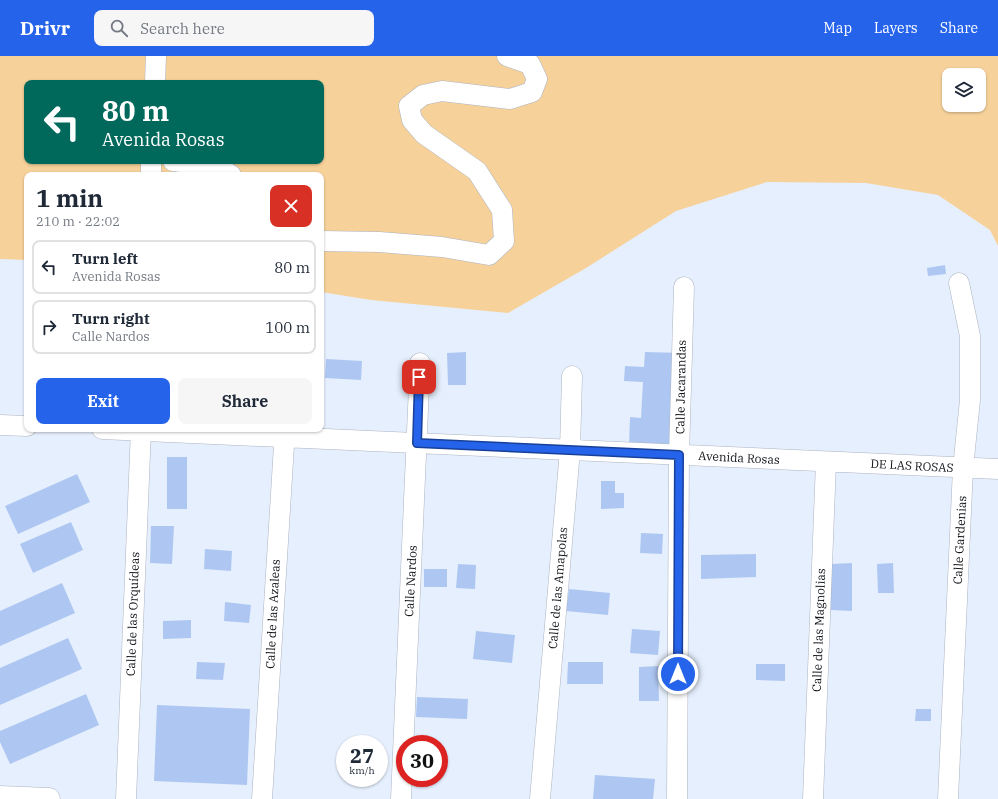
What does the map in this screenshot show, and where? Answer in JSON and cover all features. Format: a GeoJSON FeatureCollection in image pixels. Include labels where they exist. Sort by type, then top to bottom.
{"type":"FeatureCollection","features":[{"type":"Feature","properties":{"kind":"main road"},"geometry":{"type":"LineString","coordinates":[[0,796],[49,799]]}},
{"type":"Feature","properties":{"kind":"street"},"geometry":{"type":"LineString","coordinates":[[155,80],[156,56]]}},
{"type":"Feature","properties":{"kind":"street"},"geometry":{"type":"LineString","coordinates":[[324,241],[379,242],[442,247],[489,254],[504,241],[502,210],[477,171],[424,134],[412,120],[409,106],[423,95],[442,91],[510,99],[532,92],[537,79],[530,64],[507,56]]}},
{"type":"Feature","properties":{"kind":"street"},"geometry":{"type":"LineString","coordinates":[[199,164],[216,166],[226,172]]}},
{"type":"Feature","properties":{"kind":"street","name":"Calle Gardenias"},"geometry":{"type":"LineString","coordinates":[[948,799],[963,468],[970,400],[970,336],[959,283]]}},
{"type":"Feature","properties":{"kind":"street","name":"Calle Jacarandas"},"geometry":{"type":"LineString","coordinates":[[677,799],[679,455],[684,287]]}},
{"type":"Feature","properties":{"kind":"street","name":"Calle Nardos"},"geometry":{"type":"LineString","coordinates":[[401,799],[420,363]]}},
{"type":"Feature","properties":{"kind":"street","name":"Calle de las Amapolas"},"geometry":{"type":"LineString","coordinates":[[540,799],[570,450],[572,376]]}},
{"type":"Feature","properties":{"kind":"street"},"geometry":{"type":"LineString","coordinates":[[0,424],[24,426]]}},
{"type":"Feature","properties":{"kind":"street","name":"Calle de las Orquídeas"},"geometry":{"type":"LineString","coordinates":[[126,799],[141,432]]}},
{"type":"Feature","properties":{"kind":"street","name":"Avenida Rosas"},"geometry":{"type":"LineString","coordinates":[[236,432],[284,433],[417,443],[826,462]]}},
{"type":"Feature","properties":{"kind":"street","name":"Calle de las Azaleas"},"geometry":{"type":"LineString","coordinates":[[262,799],[284,433]]}},
{"type":"Feature","properties":{"kind":"street","name":"DE LAS ROSAS"},"geometry":{"type":"LineString","coordinates":[[826,462],[998,469]]}},
{"type":"Feature","properties":{"kind":"street","name":"Calle de las Magnolias"},"geometry":{"type":"LineString","coordinates":[[812,799],[826,462]]}},
{"type":"Feature","properties":{"kind":"shaded area"},"geometry":{"type":"Polygon","coordinates":[[[0,56],[998,56],[998,246],[990,230],[938,195],[866,183],[767,182],[676,211],[586,268],[508,313],[371,300],[324,292],[324,172],[24,172],[24,260],[0,259],[0,56]]]}},
{"type":"Feature","properties":{"kind":"building"},"geometry":{"type":"Polygon","coordinates":[[[945,265],[946,274],[928,276],[927,268],[945,265]]]}},
{"type":"Feature","properties":{"kind":"building"},"geometry":{"type":"Polygon","coordinates":[[[466,352],[466,385],[448,385],[447,353],[466,352]]]}},
{"type":"Feature","properties":{"kind":"building"},"geometry":{"type":"Polygon","coordinates":[[[645,352],[682,353],[675,449],[629,447],[630,417],[641,418],[643,382],[624,381],[625,366],[644,367],[645,352]]]}},
{"type":"Feature","properties":{"kind":"building"},"geometry":{"type":"Polygon","coordinates":[[[326,359],[362,361],[361,380],[325,378],[326,359]]]}},
{"type":"Feature","properties":{"kind":"building"},"geometry":{"type":"Polygon","coordinates":[[[167,457],[187,457],[187,509],[167,509],[167,457]]]}},
{"type":"Feature","properties":{"kind":"building"},"geometry":{"type":"Polygon","coordinates":[[[77,474],[90,502],[18,534],[5,506],[77,474]]]}},
{"type":"Feature","properties":{"kind":"building"},"geometry":{"type":"Polygon","coordinates":[[[601,481],[615,481],[615,493],[624,493],[624,508],[601,509],[601,481]]]}},
{"type":"Feature","properties":{"kind":"building"},"geometry":{"type":"Polygon","coordinates":[[[71,522],[83,550],[33,573],[20,544],[71,522]]]}},
{"type":"Feature","properties":{"kind":"building"},"geometry":{"type":"Polygon","coordinates":[[[151,526],[174,526],[172,564],[150,563],[151,526]]]}},
{"type":"Feature","properties":{"kind":"building"},"geometry":{"type":"Polygon","coordinates":[[[641,533],[663,534],[662,554],[640,553],[641,533]]]}},
{"type":"Feature","properties":{"kind":"building"},"geometry":{"type":"Polygon","coordinates":[[[205,549],[232,551],[231,571],[204,569],[205,549]]]}},
{"type":"Feature","properties":{"kind":"building"},"geometry":{"type":"Polygon","coordinates":[[[756,554],[756,577],[701,579],[701,555],[756,554]]]}},
{"type":"Feature","properties":{"kind":"building"},"geometry":{"type":"Polygon","coordinates":[[[852,563],[852,611],[831,610],[831,564],[852,563]]]}},
{"type":"Feature","properties":{"kind":"building"},"geometry":{"type":"Polygon","coordinates":[[[893,563],[894,593],[878,593],[877,564],[893,563]]]}},
{"type":"Feature","properties":{"kind":"building"},"geometry":{"type":"Polygon","coordinates":[[[458,564],[476,565],[475,589],[456,588],[458,564]]]}},
{"type":"Feature","properties":{"kind":"building"},"geometry":{"type":"Polygon","coordinates":[[[424,569],[447,569],[447,587],[424,587],[424,569]]]}},
{"type":"Feature","properties":{"kind":"building"},"geometry":{"type":"Polygon","coordinates":[[[62,583],[75,613],[0,646],[0,611],[62,583]]]}},
{"type":"Feature","properties":{"kind":"building"},"geometry":{"type":"Polygon","coordinates":[[[569,589],[610,593],[608,615],[566,611],[569,589]]]}},
{"type":"Feature","properties":{"kind":"building"},"geometry":{"type":"Polygon","coordinates":[[[225,602],[251,605],[249,623],[224,621],[225,602]]]}},
{"type":"Feature","properties":{"kind":"building"},"geometry":{"type":"Polygon","coordinates":[[[191,620],[191,638],[163,639],[163,621],[191,620]]]}},
{"type":"Feature","properties":{"kind":"building"},"geometry":{"type":"Polygon","coordinates":[[[632,629],[660,631],[658,655],[630,653],[632,629]]]}},
{"type":"Feature","properties":{"kind":"building"},"geometry":{"type":"Polygon","coordinates":[[[476,631],[515,635],[512,663],[473,659],[476,631]]]}},
{"type":"Feature","properties":{"kind":"building"},"geometry":{"type":"Polygon","coordinates":[[[68,638],[82,669],[0,705],[0,668],[68,638]]]}},
{"type":"Feature","properties":{"kind":"building"},"geometry":{"type":"Polygon","coordinates":[[[197,662],[225,663],[223,680],[196,679],[197,662]]]}},
{"type":"Feature","properties":{"kind":"building"},"geometry":{"type":"Polygon","coordinates":[[[568,662],[603,662],[603,684],[567,684],[568,662]]]}},
{"type":"Feature","properties":{"kind":"building"},"geometry":{"type":"Polygon","coordinates":[[[756,664],[785,664],[785,681],[756,680],[756,664]]]}},
{"type":"Feature","properties":{"kind":"building"},"geometry":{"type":"Polygon","coordinates":[[[658,666],[659,701],[639,701],[639,667],[658,666]]]}},
{"type":"Feature","properties":{"kind":"building"},"geometry":{"type":"Polygon","coordinates":[[[86,694],[99,725],[10,764],[0,742],[0,731],[86,694]]]}},
{"type":"Feature","properties":{"kind":"building"},"geometry":{"type":"Polygon","coordinates":[[[417,697],[468,699],[467,719],[416,717],[417,697]]]}},
{"type":"Feature","properties":{"kind":"building"},"geometry":{"type":"Polygon","coordinates":[[[157,705],[250,709],[247,785],[154,781],[157,705]]]}},
{"type":"Feature","properties":{"kind":"building"},"geometry":{"type":"Polygon","coordinates":[[[916,709],[931,709],[931,721],[915,721],[916,709]]]}},
{"type":"Feature","properties":{"kind":"building"},"geometry":{"type":"Polygon","coordinates":[[[595,775],[655,779],[653,799],[593,799],[595,775]]]}},
{"type":"Feature","properties":{"kind":"route"},"geometry":{"type":"LineString","coordinates":[[419,377],[417,443],[679,455],[678,674]]}}]}
